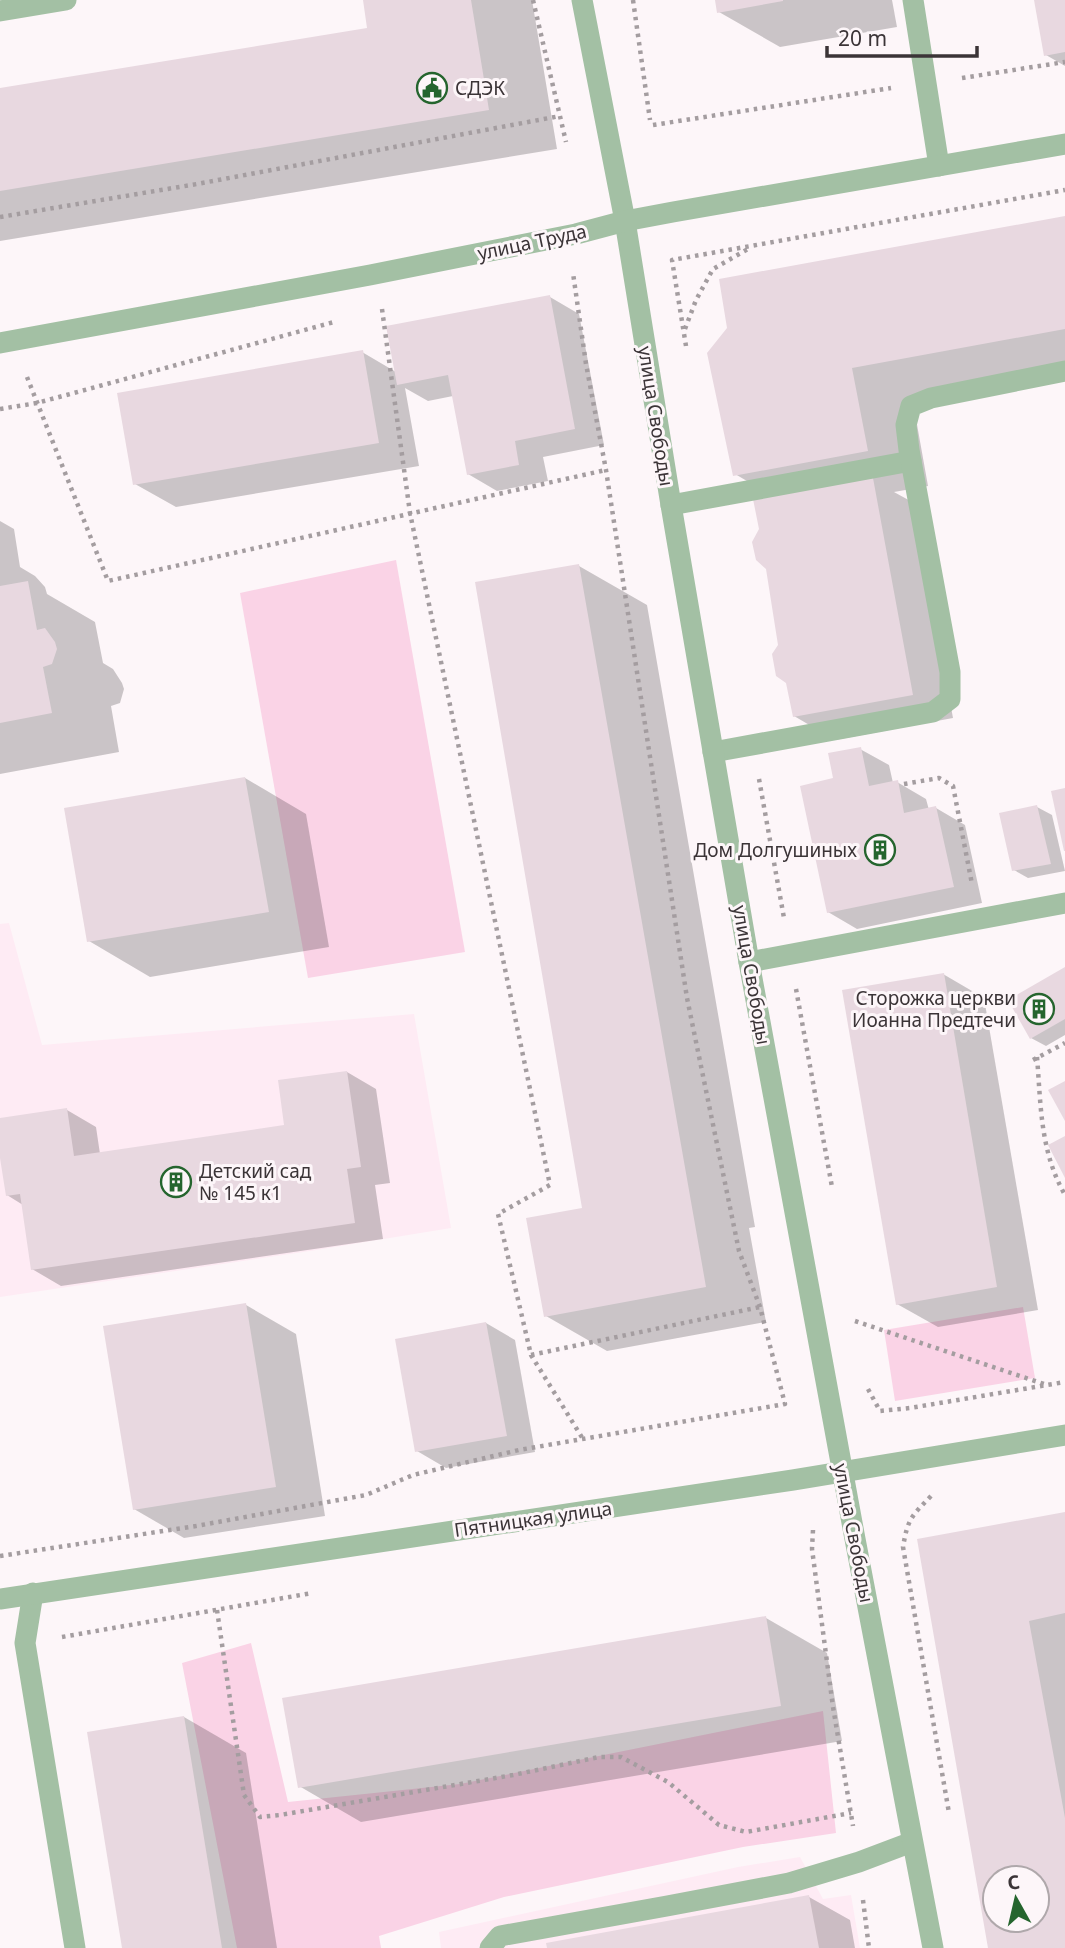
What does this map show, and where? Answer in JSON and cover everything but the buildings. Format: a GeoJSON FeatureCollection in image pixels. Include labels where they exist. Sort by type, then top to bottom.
{"type":"FeatureCollection","features":[{"type":"Feature","properties":{"kind":"street"},"geometry":{"type":"LineString","coordinates":[[0,11],[66,0]]}},
{"type":"Feature","properties":{"kind":"street","name":"улица Свободы"},"geometry":{"type":"LineString","coordinates":[[582,0],[625,221],[749,962],[842,1472],[933,1948]]}},
{"type":"Feature","properties":{"kind":"street"},"geometry":{"type":"LineString","coordinates":[[912,0],[939,166]]}},
{"type":"Feature","properties":{"kind":"street","name":"улица Труда"},"geometry":{"type":"LineString","coordinates":[[6,342],[370,275],[576,234],[625,221],[1065,144]]}},
{"type":"Feature","properties":{"kind":"street"},"geometry":{"type":"LineString","coordinates":[[713,752],[933,712],[950,699],[950,672],[906,425],[911,406],[931,398],[1065,371]]}},
{"type":"Feature","properties":{"kind":"street"},"geometry":{"type":"LineString","coordinates":[[671,505],[911,461]]}},
{"type":"Feature","properties":{"kind":"street"},"geometry":{"type":"LineString","coordinates":[[749,962],[1065,903]]}},
{"type":"Feature","properties":{"kind":"street","name":"Пятницкая улица"},"geometry":{"type":"LineString","coordinates":[[0,1599],[842,1472],[1065,1435]]}},
{"type":"Feature","properties":{"kind":"street"},"geometry":{"type":"LineString","coordinates":[[33,1593],[25,1643],[75,1948]]}},
{"type":"Feature","properties":{"kind":"street"},"geometry":{"type":"LineString","coordinates":[[490,1948],[500,1936],[789,1882],[859,1862],[912,1842]]}},
{"type":"Feature","properties":{"kind":"path"},"geometry":{"type":"LineString","coordinates":[[533,0],[566,142]]}},
{"type":"Feature","properties":{"kind":"path"},"geometry":{"type":"LineString","coordinates":[[633,0],[652,123],[1065,62]]}},
{"type":"Feature","properties":{"kind":"path"},"geometry":{"type":"LineString","coordinates":[[0,217],[197,184],[560,116]]}},
{"type":"Feature","properties":{"kind":"path"},"geometry":{"type":"LineString","coordinates":[[688,358],[672,260],[1065,190]]}},
{"type":"Feature","properties":{"kind":"path"},"geometry":{"type":"LineString","coordinates":[[684,332],[696,300],[713,269],[752,246]]}},
{"type":"Feature","properties":{"kind":"path"},"geometry":{"type":"LineString","coordinates":[[0,1556],[196,1526],[366,1495],[414,1475],[519,1450],[785,1404],[760,1307],[739,1251],[687,998],[606,470],[586,364],[574,273],[560,276]]}},
{"type":"Feature","properties":{"kind":"path"},"geometry":{"type":"LineString","coordinates":[[370,275],[382,309],[410,513],[550,1185],[498,1213],[531,1355],[583,1439]]}},
{"type":"Feature","properties":{"kind":"path"},"geometry":{"type":"LineString","coordinates":[[0,409],[37,403],[342,320]]}},
{"type":"Feature","properties":{"kind":"path"},"geometry":{"type":"LineString","coordinates":[[6,342],[37,403],[108,581],[606,470]]}},
{"type":"Feature","properties":{"kind":"path"},"geometry":{"type":"LineString","coordinates":[[753,745],[834,1199]]}},
{"type":"Feature","properties":{"kind":"path"},"geometry":{"type":"LineString","coordinates":[[904,784],[939,778],[953,786],[981,919]]}},
{"type":"Feature","properties":{"kind":"path"},"geometry":{"type":"LineString","coordinates":[[1065,1043],[1035,1058],[1045,1144],[1055,1178],[1065,1195]]}},
{"type":"Feature","properties":{"kind":"path"},"geometry":{"type":"LineString","coordinates":[[531,1355],[760,1307]]}},
{"type":"Feature","properties":{"kind":"path"},"geometry":{"type":"LineString","coordinates":[[858,1333],[855,1321],[1048,1385]]}},
{"type":"Feature","properties":{"kind":"path"},"geometry":{"type":"LineString","coordinates":[[867,1381],[869,1393],[880,1411],[1065,1382]]}},
{"type":"Feature","properties":{"kind":"path"},"geometry":{"type":"LineString","coordinates":[[940,1492],[913,1513],[906,1527],[903,1547],[949,1814]]}},
{"type":"Feature","properties":{"kind":"path"},"geometry":{"type":"LineString","coordinates":[[813,1520],[812,1549],[833,1707],[859,1862],[869,1948]]}},
{"type":"Feature","properties":{"kind":"path"},"geometry":{"type":"LineString","coordinates":[[25,1643],[313,1593]]}},
{"type":"Feature","properties":{"kind":"path"},"geometry":{"type":"LineString","coordinates":[[217,1610],[244,1795],[260,1816],[280,1815],[513,1775],[599,1757],[621,1757],[668,1782],[719,1825],[746,1832],[851,1813]]}},
{"type":"Feature","properties":{"kind":"shaded area"},"geometry":{"type":"Polygon","coordinates":[[[396,560],[465,952],[308,978],[240,593],[396,560]]]}},
{"type":"Feature","properties":{"kind":"shaded area"},"geometry":{"type":"Polygon","coordinates":[[[9,923],[42,1045],[414,1014],[451,1228],[0,1297],[0,924],[9,923]]]}},
{"type":"Feature","properties":{"kind":"shaded area"},"geometry":{"type":"Polygon","coordinates":[[[1023,1307],[1035,1378],[895,1401],[884,1330],[1023,1307]]]}},
{"type":"Feature","properties":{"kind":"shaded area"},"geometry":{"type":"Polygon","coordinates":[[[251,1643],[288,1802],[460,1784],[823,1711],[836,1833],[743,1847],[504,1897],[379,1936],[381,1948],[237,1948],[182,1663],[251,1643]]]}},
{"type":"Feature","properties":{"kind":"shaded area"},"geometry":{"type":"Polygon","coordinates":[[[800,1857],[823,1899],[851,1895],[860,1948],[441,1948],[439,1932],[738,1867],[800,1857]]]}},
{"type":"Feature","properties":{"kind":"place","name":"СДЭК"},"geometry":{"type":"Point","coordinates":[432,88]}},
{"type":"Feature","properties":{"kind":"place","name":"Дом Долгушиных"},"geometry":{"type":"Point","coordinates":[880,850]}},
{"type":"Feature","properties":{"kind":"place","name":"Сторожка церкви Иоанна Предтечи"},"geometry":{"type":"Point","coordinates":[1039,1009]}},
{"type":"Feature","properties":{"kind":"place","name":"Детский сад № 145 к1"},"geometry":{"type":"Point","coordinates":[176,1182]}}]}
